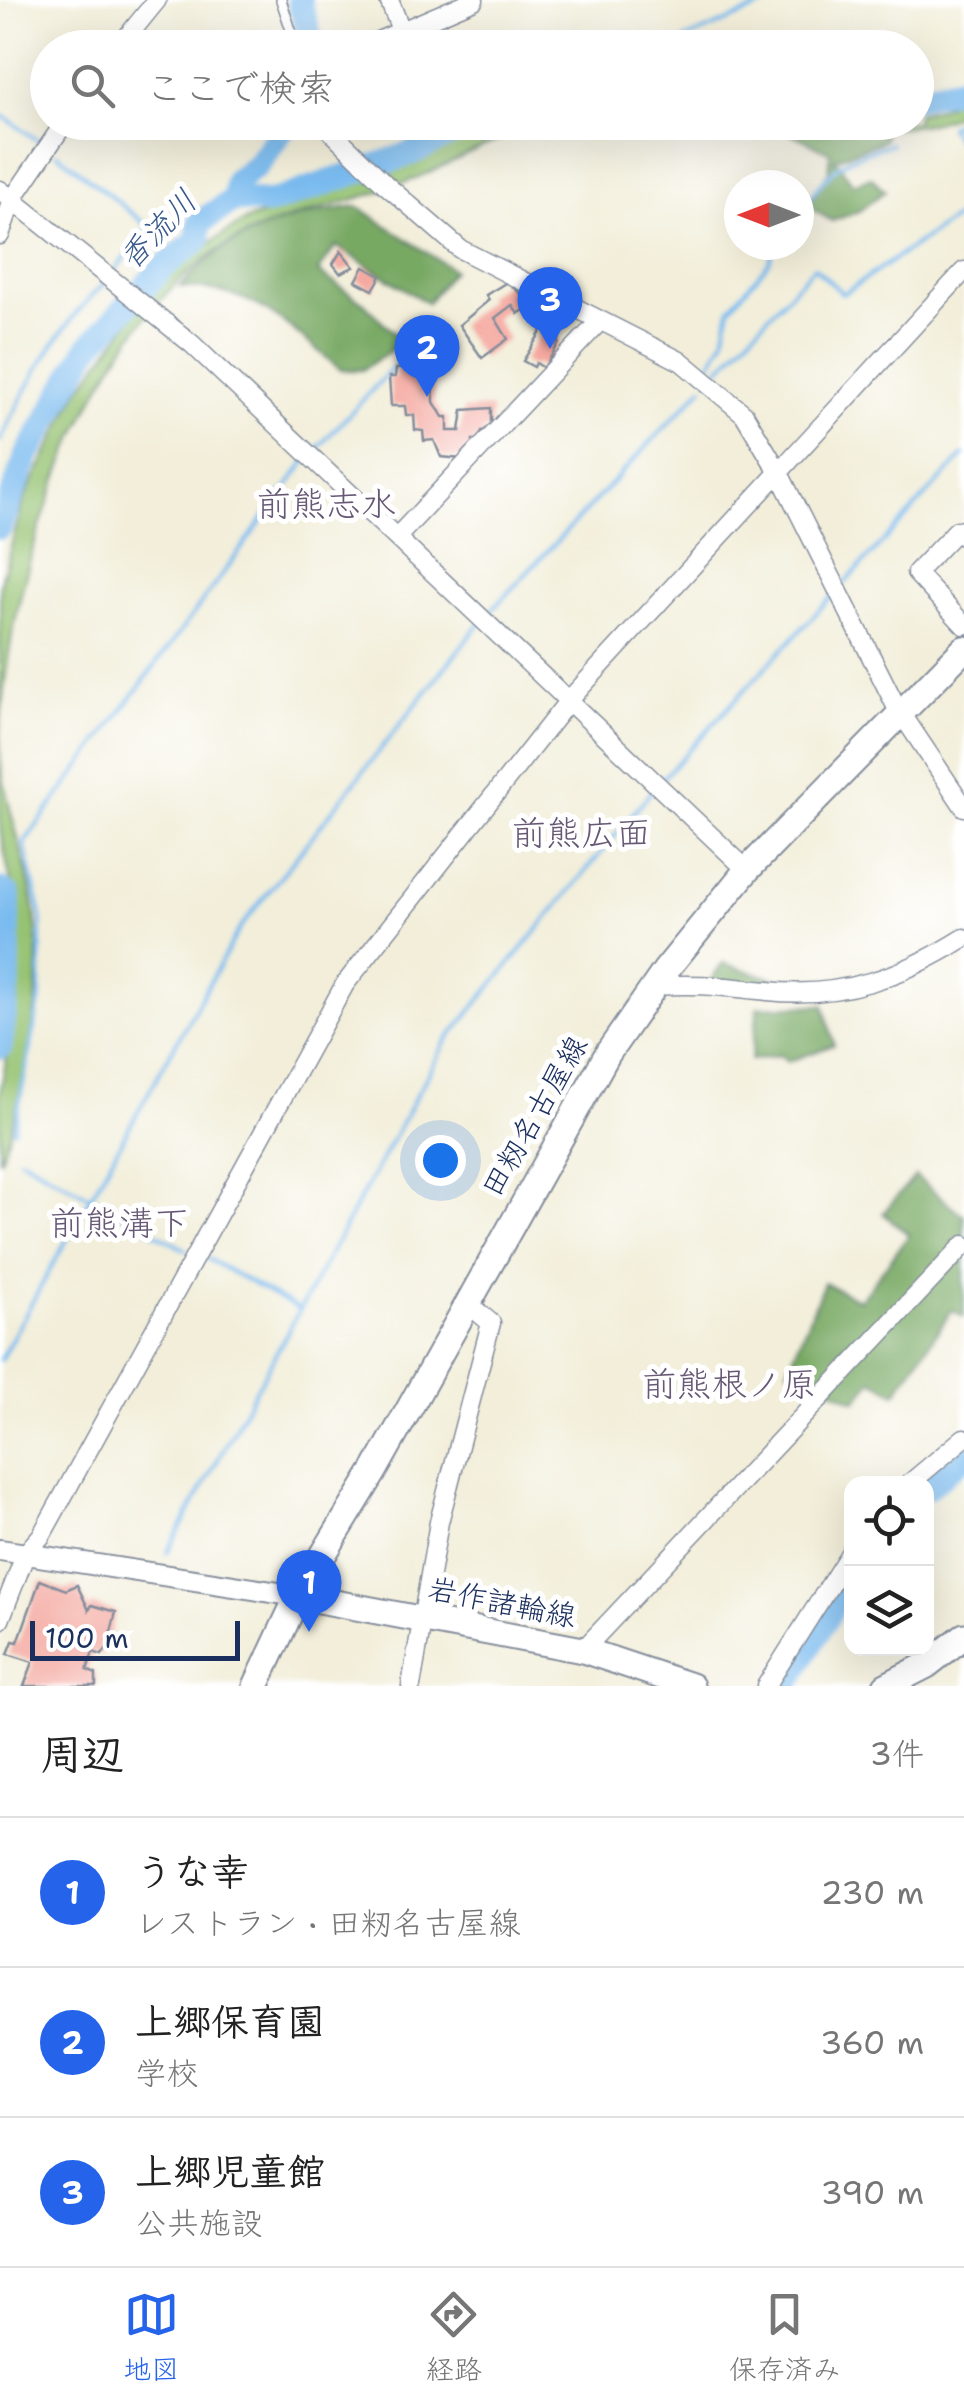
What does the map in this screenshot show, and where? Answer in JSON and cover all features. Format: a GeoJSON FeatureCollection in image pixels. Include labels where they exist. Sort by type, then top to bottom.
{"type":"FeatureCollection","features":[{"type":"Feature","properties":{"kind":"main road","name":"田籾名古屋線"},"geometry":{"type":"LineString","coordinates":[[256,1686],[298,1596],[608,1053],[654,986],[746,870],[964,648]]}},
{"type":"Feature","properties":{"kind":"main road","name":"岩作諸輪線"},"geometry":{"type":"LineString","coordinates":[[298,1596],[583,1650],[691,1686]]}},
{"type":"Feature","properties":{"kind":"main road"},"geometry":{"type":"LineString","coordinates":[[886,1686],[927,1665],[964,1636]]}},
{"type":"Feature","properties":{"kind":"street"},"geometry":{"type":"LineString","coordinates":[[133,30],[157,0]]}},
{"type":"Feature","properties":{"kind":"street"},"geometry":{"type":"LineString","coordinates":[[390,0],[402,30],[474,0]]}},
{"type":"Feature","properties":{"kind":"street"},"geometry":{"type":"LineString","coordinates":[[0,235],[6,195],[50,140]]}},
{"type":"Feature","properties":{"kind":"street"},"geometry":{"type":"LineString","coordinates":[[340,140],[460,249],[682,362],[714,384],[744,414],[778,471],[900,714],[964,807]]}},
{"type":"Feature","properties":{"kind":"street"},"geometry":{"type":"LineString","coordinates":[[6,195],[152,309],[570,698],[746,870]]}},
{"type":"Feature","properties":{"kind":"street"},"geometry":{"type":"LineString","coordinates":[[0,1620],[26,1554],[41,1536],[345,984],[570,698],[964,271]]}},
{"type":"Feature","properties":{"kind":"street"},"geometry":{"type":"LineString","coordinates":[[397,537],[599,322]]}},
{"type":"Feature","properties":{"kind":"street"},"geometry":{"type":"LineString","coordinates":[[964,537],[957,530],[916,573],[964,625]]}},
{"type":"Feature","properties":{"kind":"street"},"geometry":{"type":"LineString","coordinates":[[654,986],[710,982],[771,992],[847,989],[920,966],[964,938]]}},
{"type":"Feature","properties":{"kind":"street"},"geometry":{"type":"LineString","coordinates":[[583,1650],[964,1245]]}},
{"type":"Feature","properties":{"kind":"street"},"geometry":{"type":"LineString","coordinates":[[412,1686],[439,1522],[490,1323],[467,1303]]}},
{"type":"Feature","properties":{"kind":"street"},"geometry":{"type":"LineString","coordinates":[[919,1476],[964,1438]]}},
{"type":"Feature","properties":{"kind":"street"},"geometry":{"type":"LineString","coordinates":[[0,1550],[298,1596]]}},
{"type":"Feature","properties":{"kind":"street"},"geometry":{"type":"LineString","coordinates":[[766,1686],[844,1563]]}},
{"type":"Feature","properties":{"kind":"lane"},"geometry":{"type":"LineString","coordinates":[[281,0],[291,30]]}},
{"type":"Feature","properties":{"kind":"green space"},"geometry":{"type":"Polygon","coordinates":[[[964,94],[964,111],[934,122],[934,109],[964,94]]]}},
{"type":"Feature","properties":{"kind":"green space"},"geometry":{"type":"Polygon","coordinates":[[[460,140],[500,140],[393,187],[248,234],[204,260],[159,302],[119,355],[84,417],[55,484],[31,555],[14,625],[0,754],[0,585],[25,497],[78,392],[139,308],[191,254],[247,220],[385,173],[460,140]]]}},
{"type":"Feature","properties":{"kind":"green space"},"geometry":{"type":"Polygon","coordinates":[[[804,140],[883,140],[835,159],[853,184],[871,177],[885,191],[859,211],[832,221],[814,210],[814,195],[829,171],[830,153],[804,140]]]}},
{"type":"Feature","properties":{"kind":"green space"},"geometry":{"type":"Polygon","coordinates":[[[357,206],[453,270],[427,303],[336,246],[318,272],[364,303],[403,342],[362,370],[341,370],[285,323],[251,302],[231,294],[180,287],[198,268],[238,240],[283,221],[357,206]]]}},
{"type":"Feature","properties":{"kind":"green space"},"geometry":{"type":"Polygon","coordinates":[[[0,754],[32,896],[38,977],[26,1072],[0,1161],[0,1093],[18,997],[18,916],[0,830],[0,754]]]}},
{"type":"Feature","properties":{"kind":"green space"},"geometry":{"type":"Polygon","coordinates":[[[723,963],[775,979],[771,992],[710,982],[723,963]]]}},
{"type":"Feature","properties":{"kind":"green space"},"geometry":{"type":"Polygon","coordinates":[[[824,1005],[834,1045],[787,1062],[781,1055],[751,1060],[758,1007],[824,1005]]]}},
{"type":"Feature","properties":{"kind":"green space"},"geometry":{"type":"Polygon","coordinates":[[[915,1176],[964,1216],[964,1317],[952,1310],[896,1393],[873,1380],[856,1401],[788,1369],[824,1283],[860,1300],[909,1235],[883,1213],[915,1176]]]}},
{"type":"Feature","properties":{"kind":"building"},"geometry":{"type":"Polygon","coordinates":[[[341,251],[354,267],[340,273],[333,264],[341,251]]]}},
{"type":"Feature","properties":{"kind":"building"},"geometry":{"type":"Polygon","coordinates":[[[364,267],[381,276],[373,290],[356,281],[364,267]]]}},
{"type":"Feature","properties":{"kind":"building"},"geometry":{"type":"Polygon","coordinates":[[[507,282],[533,304],[518,314],[512,305],[495,318],[508,339],[482,358],[459,325],[489,300],[486,295],[507,282]]]}},
{"type":"Feature","properties":{"kind":"building"},"geometry":{"type":"Polygon","coordinates":[[[544,327],[559,337],[559,343],[544,368],[536,363],[534,367],[523,361],[544,327]]]}},
{"type":"Feature","properties":{"kind":"building"},"geometry":{"type":"Polygon","coordinates":[[[419,345],[447,345],[448,368],[433,368],[434,402],[443,417],[448,417],[448,431],[460,431],[463,410],[491,408],[491,429],[482,431],[482,440],[473,440],[474,449],[466,450],[462,459],[441,457],[434,440],[424,441],[423,431],[415,430],[414,415],[406,415],[405,406],[391,406],[389,377],[395,377],[396,369],[407,368],[408,362],[420,361],[419,345]]]}},
{"type":"Feature","properties":{"kind":"building"},"geometry":{"type":"Polygon","coordinates":[[[40,1580],[66,1590],[77,1585],[89,1610],[92,1605],[116,1612],[107,1648],[102,1655],[93,1652],[87,1670],[96,1674],[96,1686],[24,1686],[33,1662],[8,1654],[13,1641],[18,1642],[40,1580]]]}},
{"type":"Feature","properties":{"kind":"waterway"},"geometry":{"type":"LineString","coordinates":[[299,0],[308,30]]}},
{"type":"Feature","properties":{"kind":"waterway"},"geometry":{"type":"LineString","coordinates":[[708,30],[777,0]]}},
{"type":"Feature","properties":{"kind":"waterway","name":"香流川"},"geometry":{"type":"LineString","coordinates":[[934,93],[964,87]]}},
{"type":"Feature","properties":{"kind":"waterway"},"geometry":{"type":"LineString","coordinates":[[0,114],[30,135]]}},
{"type":"Feature","properties":{"kind":"waterway"},"geometry":{"type":"LineString","coordinates":[[964,118],[949,127],[964,150]]}},
{"type":"Feature","properties":{"kind":"waterway"},"geometry":{"type":"LineString","coordinates":[[235,199],[237,180],[257,165],[275,140]]}},
{"type":"Feature","properties":{"kind":"waterway","name":"香流川"},"geometry":{"type":"LineString","coordinates":[[0,527],[28,454],[88,348],[162,268],[198,240],[199,223],[235,199],[269,203],[439,140]]}},
{"type":"Feature","properties":{"kind":"waterway"},"geometry":{"type":"LineString","coordinates":[[814,193],[847,161],[891,144]]}},
{"type":"Feature","properties":{"kind":"waterway"},"geometry":{"type":"LineString","coordinates":[[57,153],[149,227],[115,270]]}},
{"type":"Feature","properties":{"kind":"waterway"},"geometry":{"type":"LineString","coordinates":[[709,380],[814,267],[843,294],[964,212]]}},
{"type":"Feature","properties":{"kind":"waterway"},"geometry":{"type":"LineString","coordinates":[[709,375],[709,366],[724,340],[730,308],[770,260]]}},
{"type":"Feature","properties":{"kind":"waterway"},"geometry":{"type":"LineString","coordinates":[[0,441],[46,356],[74,316],[107,281]]}},
{"type":"Feature","properties":{"kind":"waterway"},"geometry":{"type":"LineString","coordinates":[[313,453],[433,325]]}},
{"type":"Feature","properties":{"kind":"waterway"},"geometry":{"type":"LineString","coordinates":[[486,616],[703,387]]}},
{"type":"Feature","properties":{"kind":"waterway"},"geometry":{"type":"LineString","coordinates":[[841,587],[964,455]]}},
{"type":"Feature","properties":{"kind":"waterway"},"geometry":{"type":"LineString","coordinates":[[14,1130],[40,998],[41,916],[24,843],[307,460]]}},
{"type":"Feature","properties":{"kind":"waterway"},"geometry":{"type":"LineString","coordinates":[[660,781],[834,594]]}},
{"type":"Feature","properties":{"kind":"waterway"},"geometry":{"type":"LineString","coordinates":[[0,1360],[240,928],[480,623]]}},
{"type":"Feature","properties":{"kind":"waterway"},"geometry":{"type":"LineString","coordinates":[[167,1553],[445,1043],[654,788]]}},
{"type":"Feature","properties":{"kind":"waterway","name":"香流川"},"geometry":{"type":"LineString","coordinates":[[0,890],[8,895],[8,984],[0,1047]]}},
{"type":"Feature","properties":{"kind":"waterway"},"geometry":{"type":"LineString","coordinates":[[20,1158],[186,1250]]}},
{"type":"Feature","properties":{"kind":"waterway"},"geometry":{"type":"LineString","coordinates":[[208,1259],[300,1310]]}},
{"type":"Feature","properties":{"kind":"waterway"},"geometry":{"type":"LineString","coordinates":[[934,1481],[964,1457]]}},
{"type":"Feature","properties":{"kind":"waterway"},"geometry":{"type":"LineString","coordinates":[[786,1686],[844,1588]]}},
{"type":"Feature","properties":{"kind":"place","name":"上郷児童館"},"geometry":{"type":"Point","coordinates":[550,349]}},
{"type":"Feature","properties":{"kind":"place","name":"上郷保育園"},"geometry":{"type":"Point","coordinates":[427,397]}},
{"type":"Feature","properties":{"kind":"place","name":"うな幸"},"geometry":{"type":"Point","coordinates":[309,1632]}},
{"type":"Feature","properties":{"kind":"district","name":"前熊志水"},"geometry":{"type":"Point","coordinates":[326,503]}},
{"type":"Feature","properties":{"kind":"district","name":"前熊広面"},"geometry":{"type":"Point","coordinates":[581,832]}},
{"type":"Feature","properties":{"kind":"district","name":"前熊溝下"},"geometry":{"type":"Point","coordinates":[119,1222]}},
{"type":"Feature","properties":{"kind":"district","name":"前熊根ノ原"},"geometry":{"type":"Point","coordinates":[729,1383]}}]}
